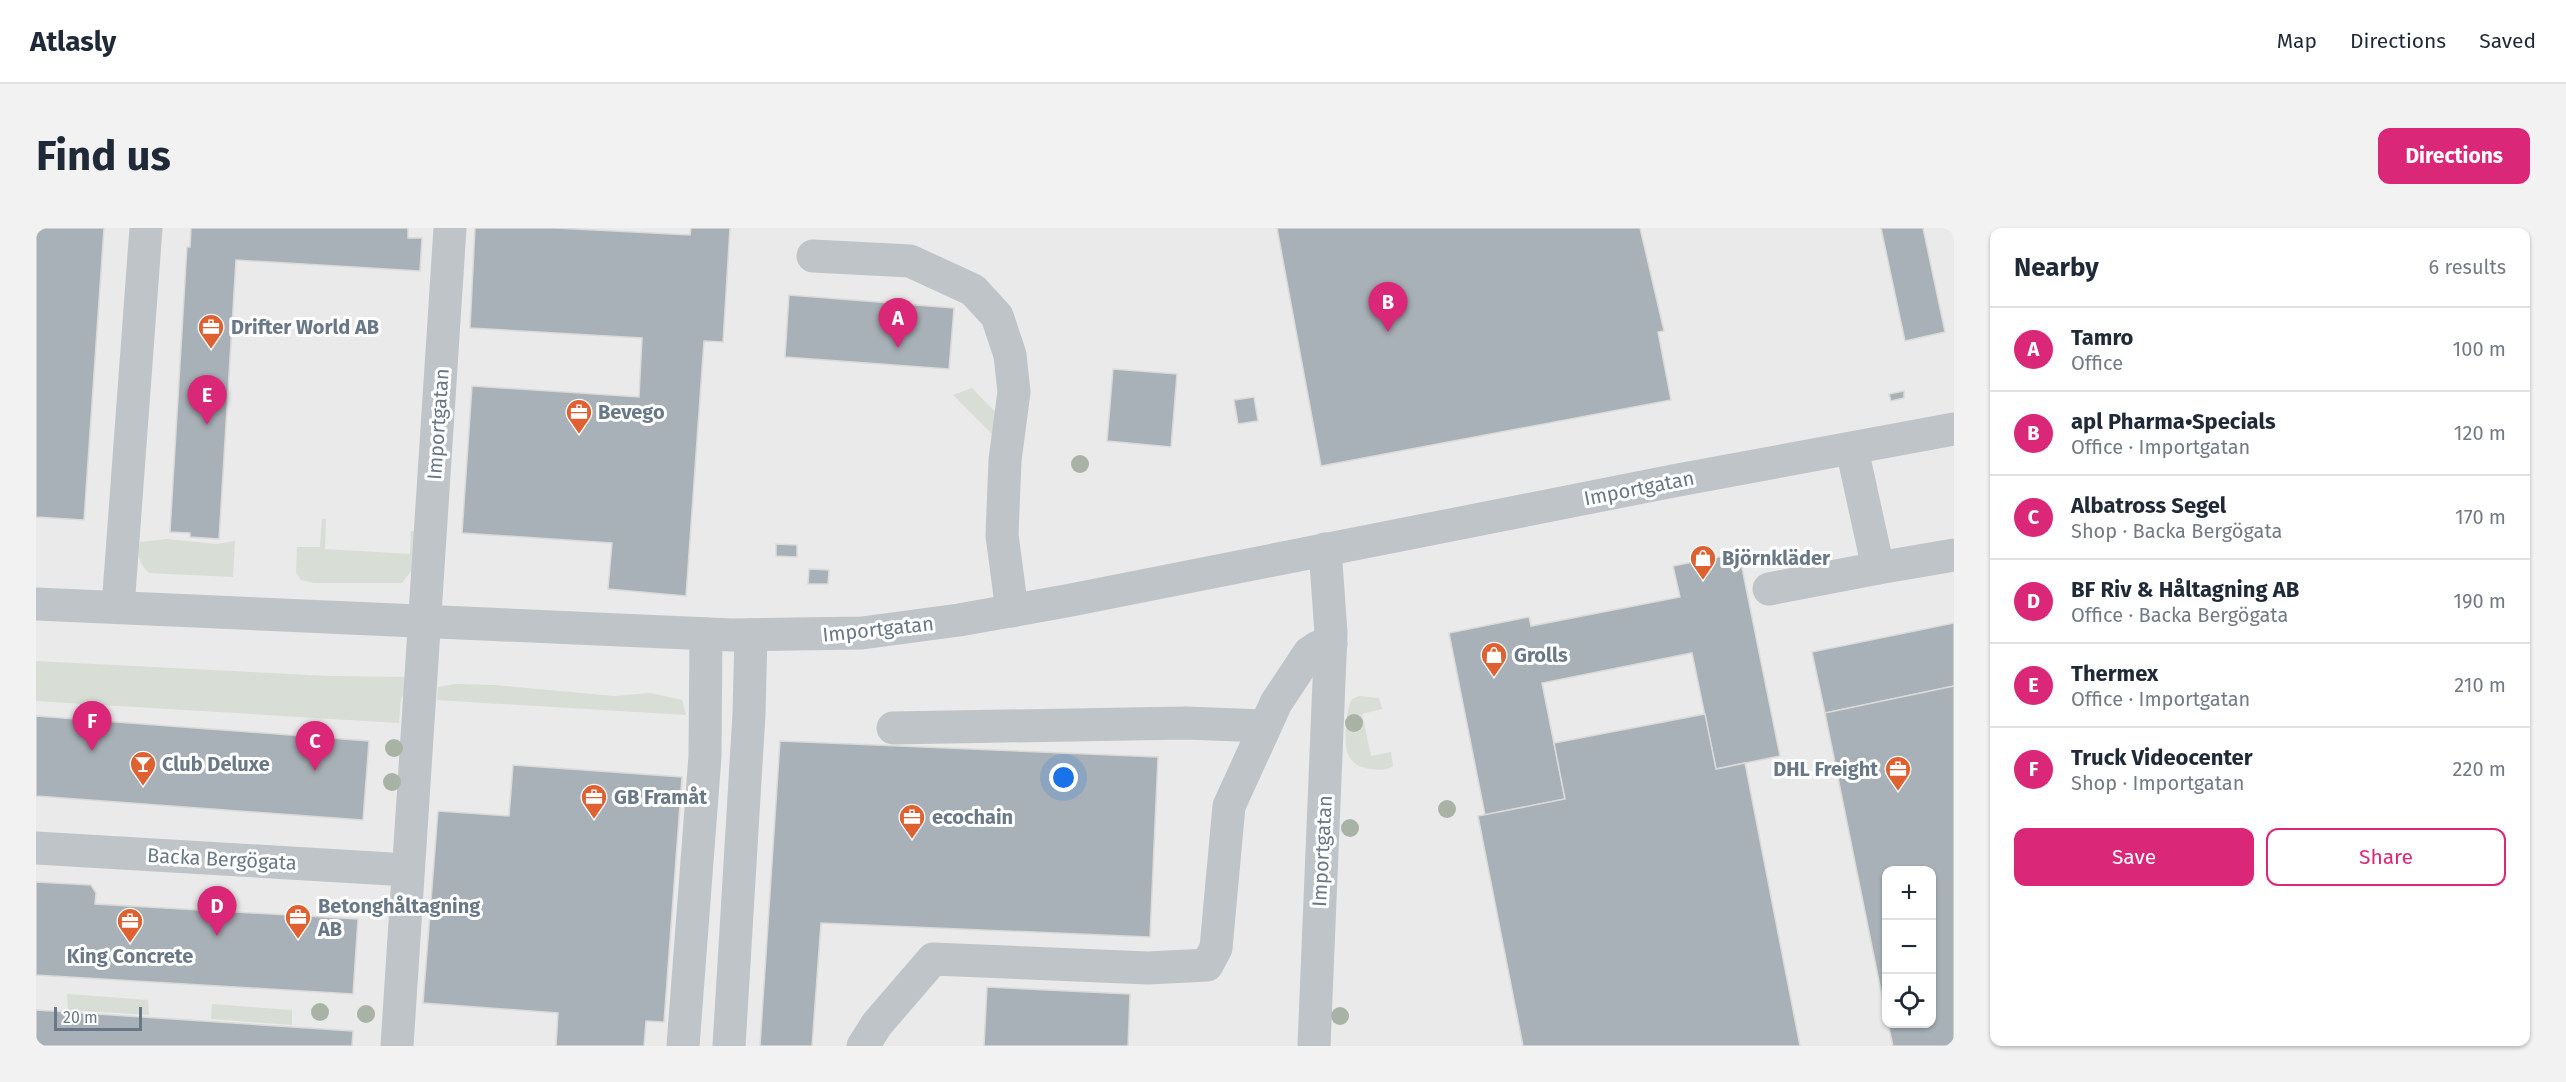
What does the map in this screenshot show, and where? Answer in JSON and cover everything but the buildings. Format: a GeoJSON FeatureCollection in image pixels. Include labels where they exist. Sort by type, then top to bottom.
{"type":"FeatureCollection","features":[{"type":"Feature","properties":{"kind":"street"},"geometry":{"type":"LineString","coordinates":[[118,607],[146,228]]}},
{"type":"Feature","properties":{"kind":"street","name":"Importgatan"},"geometry":{"type":"LineString","coordinates":[[426,621],[450,228]]}},
{"type":"Feature","properties":{"kind":"street"},"geometry":{"type":"LineString","coordinates":[[813,256],[910,261],[973,290],[997,316],[1010,355],[1014,392],[1005,460],[1002,535],[1012,611]]}},
{"type":"Feature","properties":{"kind":"street","name":"Importgatan"},"geometry":{"type":"LineString","coordinates":[[36,604],[706,634],[862,633],[1012,611],[1673,481],[1954,429]]}},
{"type":"Feature","properties":{"kind":"street"},"geometry":{"type":"LineString","coordinates":[[1852,449],[1878,568]]}},
{"type":"Feature","properties":{"kind":"street","name":"Importgatan"},"geometry":{"type":"LineString","coordinates":[[1314,1046],[1331,644],[1324,549]]}},
{"type":"Feature","properties":{"kind":"street"},"geometry":{"type":"LineString","coordinates":[[1769,589],[1954,555]]}},
{"type":"Feature","properties":{"kind":"street"},"geometry":{"type":"LineString","coordinates":[[397,1046],[426,621]]}},
{"type":"Feature","properties":{"kind":"street"},"geometry":{"type":"LineString","coordinates":[[682,1046],[705,756],[706,634]]}},
{"type":"Feature","properties":{"kind":"street"},"geometry":{"type":"LineString","coordinates":[[729,1046],[752,635]]}},
{"type":"Feature","properties":{"kind":"street"},"geometry":{"type":"LineString","coordinates":[[863,1046],[877,1024],[933,959],[1148,968],[1206,965],[1216,948],[1229,806],[1276,703],[1309,653],[1318,647],[1331,644]]}},
{"type":"Feature","properties":{"kind":"street"},"geometry":{"type":"LineString","coordinates":[[892,728],[1185,723],[1265,726]]}},
{"type":"Feature","properties":{"kind":"street","name":"Backa Bergögata"},"geometry":{"type":"LineString","coordinates":[[36,849],[408,870]]}},
{"type":"Feature","properties":{"kind":"shaded area"},"geometry":{"type":"Polygon","coordinates":[[[36,228],[1954,228],[1954,1046],[36,1046],[36,228]]]}},
{"type":"Feature","properties":{"kind":"shaded area"},"geometry":{"type":"Polygon","coordinates":[[[972,388],[996,413],[993,435],[953,395],[972,388]]]}},
{"type":"Feature","properties":{"kind":"shaded area"},"geometry":{"type":"Polygon","coordinates":[[[322,519],[326,519],[325,549],[410,554],[411,531],[416,531],[412,570],[402,583],[314,583],[301,580],[296,573],[297,547],[320,547],[322,519]]]}},
{"type":"Feature","properties":{"kind":"shaded area"},"geometry":{"type":"Polygon","coordinates":[[[167,539],[216,544],[235,541],[233,577],[149,573],[140,559],[140,542],[167,539]]]}},
{"type":"Feature","properties":{"kind":"shaded area"},"geometry":{"type":"Polygon","coordinates":[[[36,661],[329,676],[404,677],[405,694],[401,698],[399,723],[36,701],[36,661]]]}},
{"type":"Feature","properties":{"kind":"shaded area"},"geometry":{"type":"Polygon","coordinates":[[[454,684],[495,685],[614,696],[650,693],[682,700],[686,715],[437,700],[438,687],[454,684]]]}},
{"type":"Feature","properties":{"kind":"shaded area"},"geometry":{"type":"Polygon","coordinates":[[[1359,696],[1379,698],[1382,709],[1362,714],[1371,756],[1391,752],[1393,766],[1388,769],[1377,770],[1360,766],[1354,763],[1346,749],[1348,710],[1352,699],[1359,696]]]}},
{"type":"Feature","properties":{"kind":"shaded area"},"geometry":{"type":"Polygon","coordinates":[[[67,994],[148,1000],[149,1015],[68,1010],[67,994]]]}},
{"type":"Feature","properties":{"kind":"shaded area"},"geometry":{"type":"Polygon","coordinates":[[[212,1004],[292,1010],[292,1025],[211,1019],[212,1004]]]}},
{"type":"Feature","properties":{"kind":"place","name":"apl Pharma•Specials"},"geometry":{"type":"Point","coordinates":[1388,332]}},
{"type":"Feature","properties":{"kind":"place","name":"Tamro"},"geometry":{"type":"Point","coordinates":[898,348]}},
{"type":"Feature","properties":{"kind":"place","name":"Drifter World AB"},"geometry":{"type":"Point","coordinates":[211,350]}},
{"type":"Feature","properties":{"kind":"place","name":"Thermex"},"geometry":{"type":"Point","coordinates":[207,425]}},
{"type":"Feature","properties":{"kind":"place","name":"Bevego"},"geometry":{"type":"Point","coordinates":[579,435]}},
{"type":"Feature","properties":{"kind":"place","name":"Björnkläder"},"geometry":{"type":"Point","coordinates":[1703,581]}},
{"type":"Feature","properties":{"kind":"place","name":"Grolls"},"geometry":{"type":"Point","coordinates":[1494,678]}},
{"type":"Feature","properties":{"kind":"place","name":"Truck Videocenter"},"geometry":{"type":"Point","coordinates":[92,751]}},
{"type":"Feature","properties":{"kind":"place","name":"Albatross Segel"},"geometry":{"type":"Point","coordinates":[315,771]}},
{"type":"Feature","properties":{"kind":"place","name":"Club Deluxe"},"geometry":{"type":"Point","coordinates":[143,787]}},
{"type":"Feature","properties":{"kind":"place","name":"DHL Freight"},"geometry":{"type":"Point","coordinates":[1898,792]}},
{"type":"Feature","properties":{"kind":"place","name":"GB Framåt"},"geometry":{"type":"Point","coordinates":[594,820]}},
{"type":"Feature","properties":{"kind":"place","name":"ecochain"},"geometry":{"type":"Point","coordinates":[912,840]}},
{"type":"Feature","properties":{"kind":"place","name":"BF Riv & Håltagning AB"},"geometry":{"type":"Point","coordinates":[217,936]}},
{"type":"Feature","properties":{"kind":"place","name":"Betonghåltagning AB"},"geometry":{"type":"Point","coordinates":[298,940]}},
{"type":"Feature","properties":{"kind":"place","name":"King Concrete"},"geometry":{"type":"Point","coordinates":[130,944]}}]}
